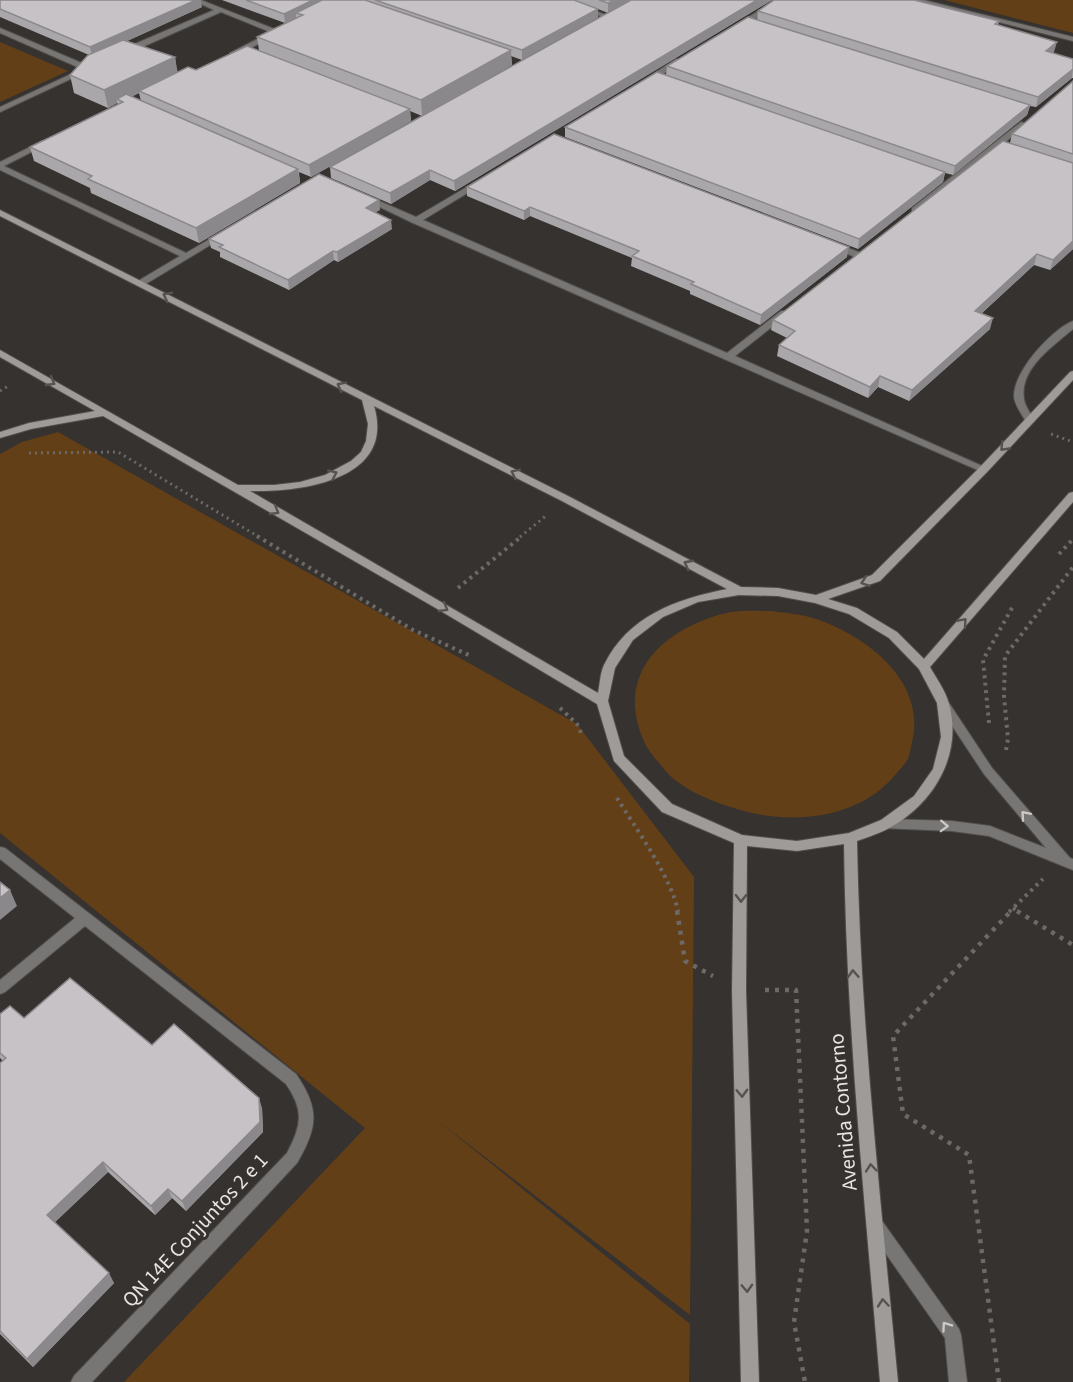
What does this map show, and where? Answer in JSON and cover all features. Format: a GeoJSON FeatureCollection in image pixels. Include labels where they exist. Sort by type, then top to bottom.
{"type":"FeatureCollection","features":[{"type":"Feature","properties":{"kind":"main road"},"geometry":{"type":"LineString","coordinates":[[0,213],[566,499],[739,591]]}},
{"type":"Feature","properties":{"kind":"main road"},"geometry":{"type":"LineString","coordinates":[[0,353],[438,604],[602,701]]}},
{"type":"Feature","properties":{"kind":"main road"},"geometry":{"type":"LineString","coordinates":[[816,598],[876,578],[984,469],[1073,374]]}},
{"type":"Feature","properties":{"kind":"main road"},"geometry":{"type":"LineString","coordinates":[[235,488],[287,487],[321,480],[352,466],[367,450],[374,428],[367,400]]}},
{"type":"Feature","properties":{"kind":"main road"},"geometry":{"type":"LineString","coordinates":[[0,435],[29,426],[104,413]]}},
{"type":"Feature","properties":{"kind":"main road"},"geometry":{"type":"LineString","coordinates":[[924,666],[1073,495]]}},
{"type":"Feature","properties":{"kind":"main road"},"geometry":{"type":"LineString","coordinates":[[739,591],[778,592],[816,598],[853,611],[893,635],[924,666],[943,703],[947,737],[939,770],[919,800],[886,824],[850,838],[796,846],[741,840],[667,808],[618,758],[602,701],[609,667],[629,637],[659,614],[696,599],[739,591]]}},
{"type":"Feature","properties":{"kind":"main road","name":"Avenida Contorno"},"geometry":{"type":"LineString","coordinates":[[850,838],[850,914],[854,981],[889,1382]]}},
{"type":"Feature","properties":{"kind":"main road"},"geometry":{"type":"LineString","coordinates":[[741,840],[739,991],[750,1382]]}},
{"type":"Feature","properties":{"kind":"street"},"geometry":{"type":"LineString","coordinates":[[195,0],[278,32]]}},
{"type":"Feature","properties":{"kind":"street"},"geometry":{"type":"LineString","coordinates":[[558,0],[608,17]]}},
{"type":"Feature","properties":{"kind":"street"},"geometry":{"type":"LineString","coordinates":[[725,33],[780,0]]}},
{"type":"Feature","properties":{"kind":"street"},"geometry":{"type":"LineString","coordinates":[[916,0],[1073,39]]}},
{"type":"Feature","properties":{"kind":"street"},"geometry":{"type":"LineString","coordinates":[[118,55],[220,10]]}},
{"type":"Feature","properties":{"kind":"street"},"geometry":{"type":"LineString","coordinates":[[599,22],[619,11]]}},
{"type":"Feature","properties":{"kind":"street"},"geometry":{"type":"LineString","coordinates":[[745,21],[756,25]]}},
{"type":"Feature","properties":{"kind":"street"},"geometry":{"type":"LineString","coordinates":[[221,60],[289,27]]}},
{"type":"Feature","properties":{"kind":"street"},"geometry":{"type":"LineString","coordinates":[[0,30],[88,69]]}},
{"type":"Feature","properties":{"kind":"street"},"geometry":{"type":"LineString","coordinates":[[242,50],[252,54]]}},
{"type":"Feature","properties":{"kind":"street"},"geometry":{"type":"LineString","coordinates":[[634,89],[684,58]]}},
{"type":"Feature","properties":{"kind":"street"},"geometry":{"type":"LineString","coordinates":[[0,110],[98,64]]}},
{"type":"Feature","properties":{"kind":"street"},"geometry":{"type":"LineString","coordinates":[[654,76],[665,80]]}},
{"type":"Feature","properties":{"kind":"street"},"geometry":{"type":"LineString","coordinates":[[905,218],[1030,120]]}},
{"type":"Feature","properties":{"kind":"street"},"geometry":{"type":"LineString","coordinates":[[0,166],[54,139]]}},
{"type":"Feature","properties":{"kind":"street"},"geometry":{"type":"LineString","coordinates":[[999,146],[1009,149]]}},
{"type":"Feature","properties":{"kind":"street"},"geometry":{"type":"LineString","coordinates":[[0,166],[186,256]]}},
{"type":"Feature","properties":{"kind":"street"},"geometry":{"type":"LineString","coordinates":[[941,176],[952,180]]}},
{"type":"Feature","properties":{"kind":"street"},"geometry":{"type":"LineString","coordinates":[[416,221],[486,180]]}},
{"type":"Feature","properties":{"kind":"street"},"geometry":{"type":"LineString","coordinates":[[363,197],[984,469]]}},
{"type":"Feature","properties":{"kind":"street"},"geometry":{"type":"LineString","coordinates":[[141,283],[234,228]]}},
{"type":"Feature","properties":{"kind":"street"},"geometry":{"type":"LineString","coordinates":[[826,242],[858,255]]}},
{"type":"Feature","properties":{"kind":"street"},"geometry":{"type":"LineString","coordinates":[[849,262],[868,247]]}},
{"type":"Feature","properties":{"kind":"street"},"geometry":{"type":"LineString","coordinates":[[728,357],[793,306]]}},
{"type":"Feature","properties":{"kind":"street"},"geometry":{"type":"LineString","coordinates":[[1030,420],[1019,401],[1018,382],[1037,357],[1073,324]]}},
{"type":"Feature","properties":{"kind":"street"},"geometry":{"type":"LineString","coordinates":[[943,703],[988,771],[1068,862]]}},
{"type":"Feature","properties":{"kind":"street"},"geometry":{"type":"LineString","coordinates":[[886,824],[952,826],[990,831],[1068,862]]}},
{"type":"Feature","properties":{"kind":"street"},"geometry":{"type":"LineString","coordinates":[[0,852],[83,919],[0,988]]}},
{"type":"Feature","properties":{"kind":"street","name":"QN 14E Conjuntos 2 e 1"},"geometry":{"type":"LineString","coordinates":[[80,1382],[292,1158],[306,1135],[307,1110],[301,1092],[291,1079],[83,919]]}},
{"type":"Feature","properties":{"kind":"street"},"geometry":{"type":"LineString","coordinates":[[876,1226],[953,1335],[958,1382]]}},
{"type":"Feature","properties":{"kind":"path"},"geometry":{"type":"LineString","coordinates":[[25,453],[118,452],[413,630],[475,658]]}},
{"type":"Feature","properties":{"kind":"path"},"geometry":{"type":"LineString","coordinates":[[413,630],[438,604],[566,499]]}},
{"type":"Feature","properties":{"kind":"path"},"geometry":{"type":"LineString","coordinates":[[1058,555],[1073,539]]}},
{"type":"Feature","properties":{"kind":"path"},"geometry":{"type":"LineString","coordinates":[[1005,758],[1008,739],[1004,696],[1005,656],[1073,567]]}},
{"type":"Feature","properties":{"kind":"path"},"geometry":{"type":"LineString","coordinates":[[990,727],[983,660],[1014,605]]}},
{"type":"Feature","properties":{"kind":"path"},"geometry":{"type":"LineString","coordinates":[[557,706],[577,724],[586,744]]}},
{"type":"Feature","properties":{"kind":"path"},"geometry":{"type":"LineString","coordinates":[[998,748],[1005,758]]}},
{"type":"Feature","properties":{"kind":"path"},"geometry":{"type":"LineString","coordinates":[[614,794],[645,843],[676,901],[685,961],[739,991],[796,990],[807,1231],[794,1322],[805,1382]]}},
{"type":"Feature","properties":{"kind":"path"},"geometry":{"type":"LineString","coordinates":[[999,1382],[969,1155],[903,1114],[894,1036],[1013,908],[1068,862]]}},
{"type":"Feature","properties":{"kind":"path"},"geometry":{"type":"LineString","coordinates":[[1013,908],[1073,945]]}},
{"type":"Feature","properties":{"kind":"shaded area"},"geometry":{"type":"Polygon","coordinates":[[[944,0],[1073,0],[1073,33],[944,0]]]}},
{"type":"Feature","properties":{"kind":"shaded area"},"geometry":{"type":"Polygon","coordinates":[[[0,42],[68,71],[0,102],[0,42]]]}},
{"type":"Feature","properties":{"kind":"shaded area"},"geometry":{"type":"Polygon","coordinates":[[[58,432],[577,724],[694,877],[690,1315],[437,1120],[690,1324],[689,1382],[124,1382],[365,1128],[0,833],[0,454],[22,442],[58,432]]]}},
{"type":"Feature","properties":{"kind":"shaded area"},"geometry":{"type":"Polygon","coordinates":[[[771,611],[811,617],[854,637],[888,664],[901,681],[910,699],[914,720],[908,759],[881,789],[843,810],[821,815],[777,817],[755,814],[725,805],[678,783],[655,758],[643,739],[636,715],[635,693],[641,674],[651,657],[665,642],[703,620],[726,613],[771,611]]]}},
{"type":"Feature","properties":{"kind":"building"},"geometry":{"type":"Polygon","coordinates":[[[0,0],[196,0],[90,47],[0,9],[0,0]]]}},
{"type":"Feature","properties":{"kind":"building"},"geometry":{"type":"Polygon","coordinates":[[[246,0],[313,0],[284,14],[246,0]]]}},
{"type":"Feature","properties":{"kind":"building"},"geometry":{"type":"Polygon","coordinates":[[[322,0],[365,0],[511,50],[421,100],[257,37],[303,15],[296,13],[322,0]]]}},
{"type":"Feature","properties":{"kind":"building"},"geometry":{"type":"Polygon","coordinates":[[[375,0],[574,0],[598,9],[522,50],[375,0]]]}},
{"type":"Feature","properties":{"kind":"building"},"geometry":{"type":"Polygon","coordinates":[[[631,0],[757,0],[454,181],[430,170],[390,193],[330,167],[631,0]]]}},
{"type":"Feature","properties":{"kind":"building"},"geometry":{"type":"Polygon","coordinates":[[[774,0],[914,0],[999,21],[995,24],[1057,42],[1046,51],[1073,59],[1073,69],[1038,97],[758,11],[774,0]]]}},
{"type":"Feature","properties":{"kind":"building"},"geometry":{"type":"Polygon","coordinates":[[[748,17],[1030,105],[955,166],[667,66],[748,17]]]}},
{"type":"Feature","properties":{"kind":"building"},"geometry":{"type":"Polygon","coordinates":[[[123,40],[175,57],[104,90],[70,75],[88,55],[123,40]]]}},
{"type":"Feature","properties":{"kind":"building"},"geometry":{"type":"Polygon","coordinates":[[[247,46],[410,109],[309,165],[139,91],[188,67],[196,70],[247,46]]]}},
{"type":"Feature","properties":{"kind":"building"},"geometry":{"type":"Polygon","coordinates":[[[657,72],[945,172],[859,239],[565,127],[657,72]]]}},
{"type":"Feature","properties":{"kind":"building"},"geometry":{"type":"Polygon","coordinates":[[[1073,81],[1073,154],[1012,134],[1073,81]]]}},
{"type":"Feature","properties":{"kind":"building"},"geometry":{"type":"Polygon","coordinates":[[[126,94],[298,169],[196,228],[88,179],[92,176],[30,147],[123,102],[117,99],[126,94]]]}},
{"type":"Feature","properties":{"kind":"building"},"geometry":{"type":"Polygon","coordinates":[[[554,134],[849,247],[761,315],[691,284],[694,282],[632,256],[639,251],[530,207],[524,211],[467,187],[554,134]]]}},
{"type":"Feature","properties":{"kind":"building"},"geometry":{"type":"Polygon","coordinates":[[[1003,141],[1073,163],[1073,241],[1053,260],[1037,254],[975,311],[993,318],[912,390],[880,376],[870,387],[779,345],[795,331],[773,320],[1003,141]]]}},
{"type":"Feature","properties":{"kind":"building"},"geometry":{"type":"Polygon","coordinates":[[[319,174],[379,200],[366,208],[391,220],[337,252],[333,251],[288,280],[219,247],[223,245],[209,239],[319,174]]]}},
{"type":"Feature","properties":{"kind":"building"},"geometry":{"type":"Polygon","coordinates":[[[0,882],[10,890],[0,898],[0,882]]]}},
{"type":"Feature","properties":{"kind":"building"},"geometry":{"type":"Polygon","coordinates":[[[70,978],[152,1045],[174,1024],[259,1098],[260,1122],[182,1201],[168,1189],[151,1206],[103,1162],[47,1215],[109,1273],[27,1359],[0,1331],[0,1063],[6,1058],[0,1053],[0,1014],[10,1006],[24,1018],[70,978]]]}}]}
